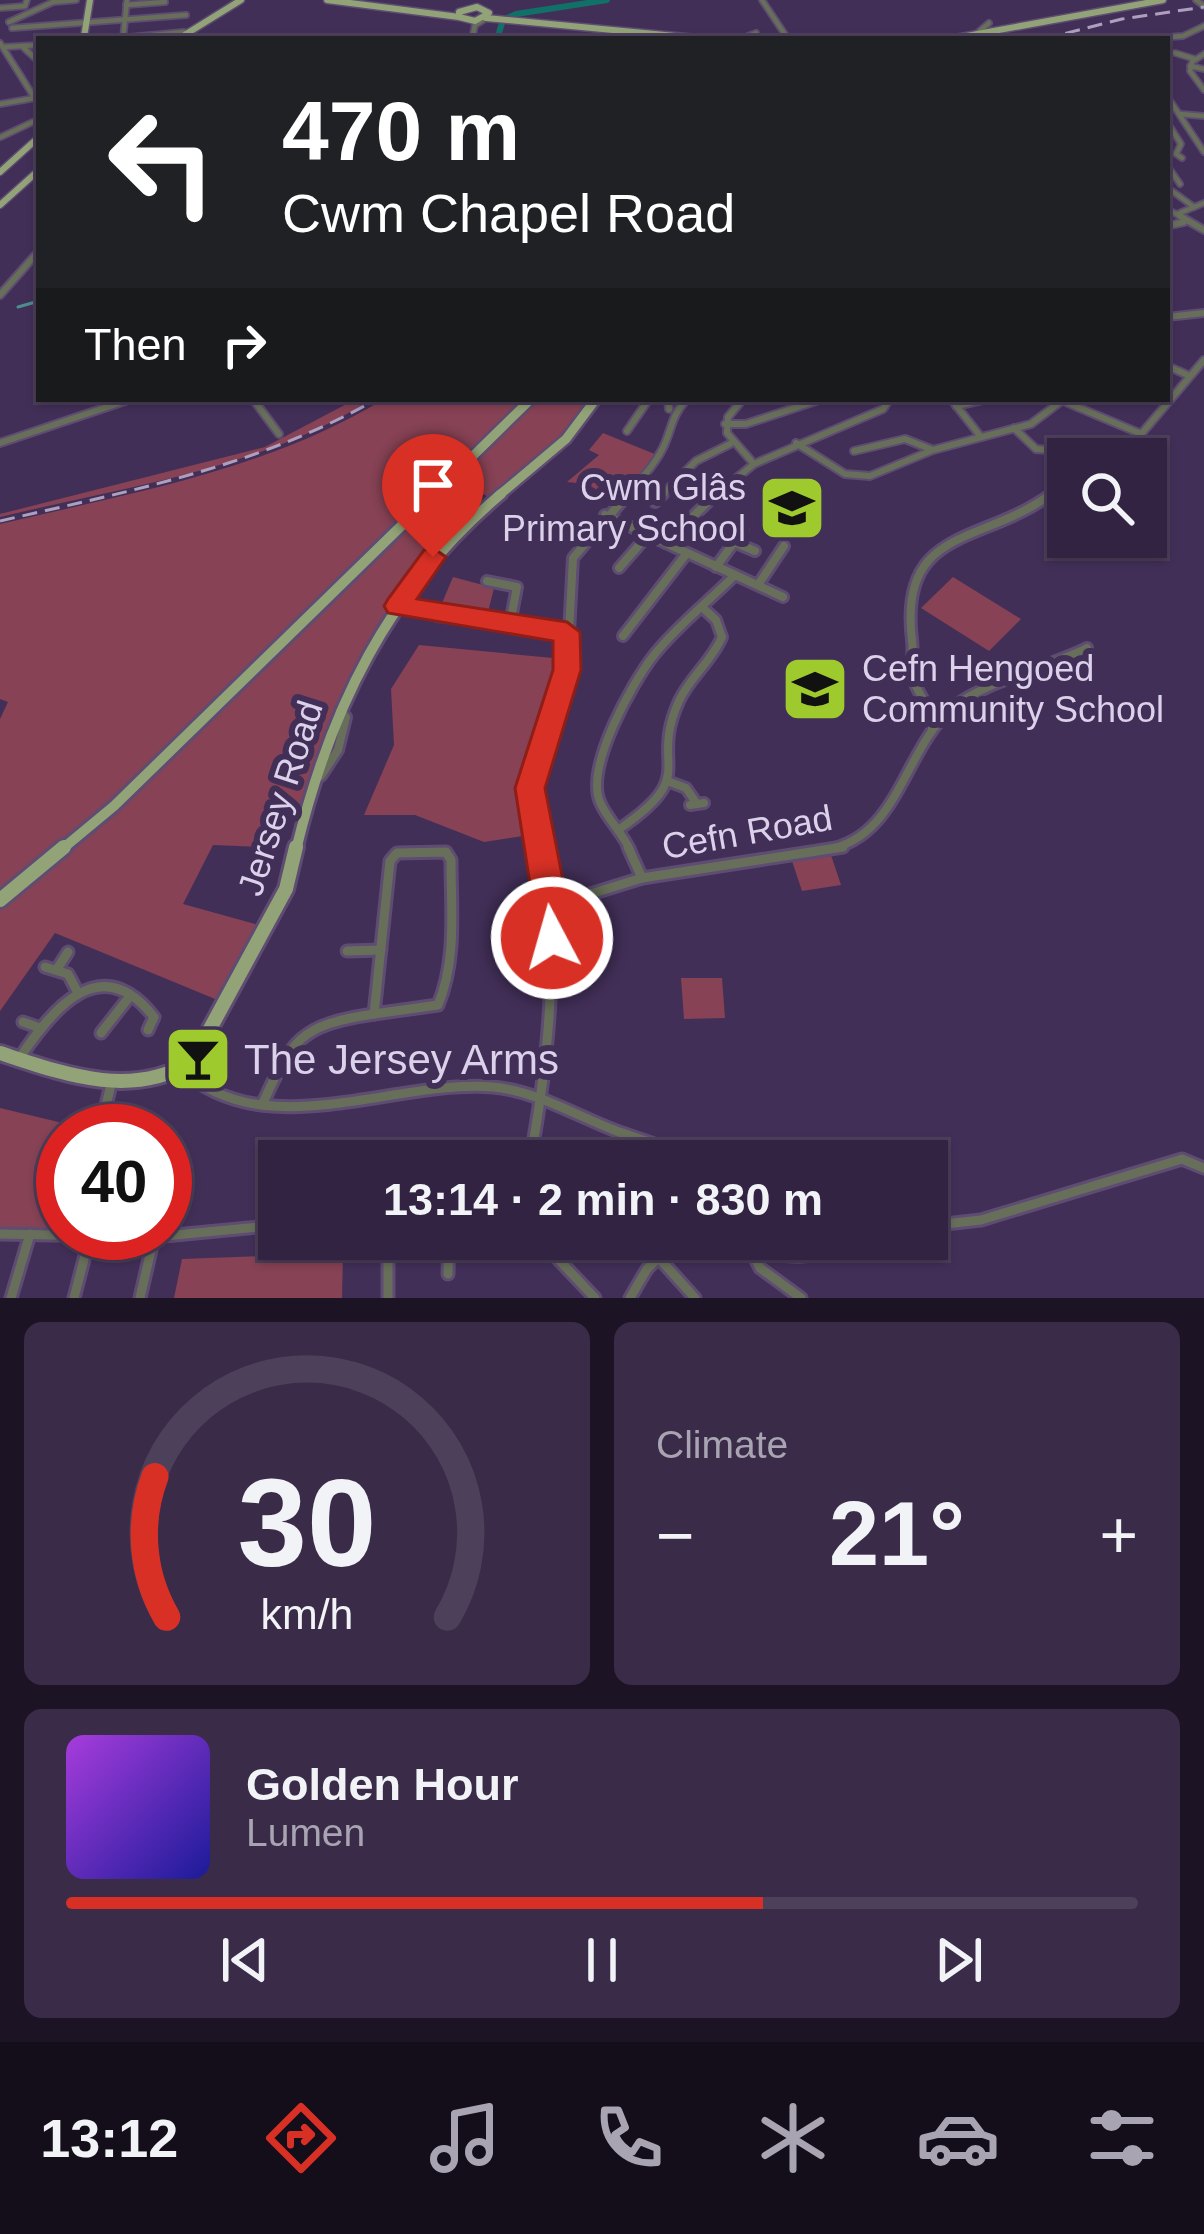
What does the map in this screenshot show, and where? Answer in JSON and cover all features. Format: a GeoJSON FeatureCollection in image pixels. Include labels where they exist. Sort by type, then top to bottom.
{"type":"FeatureCollection","features":[{"type":"Feature","properties":{"kind":"main road"},"geometry":{"type":"LineString","coordinates":[[84,36],[90,0]]}},
{"type":"Feature","properties":{"kind":"main road"},"geometry":{"type":"LineString","coordinates":[[185,36],[246,0]]}},
{"type":"Feature","properties":{"kind":"main road"},"geometry":{"type":"LineString","coordinates":[[327,0],[680,36]]}},
{"type":"Feature","properties":{"kind":"main road"},"geometry":{"type":"LineString","coordinates":[[340,0],[486,14]]}},
{"type":"Feature","properties":{"kind":"main road"},"geometry":{"type":"LineString","coordinates":[[969,36],[1163,0]]}},
{"type":"Feature","properties":{"kind":"main road"},"geometry":{"type":"LineString","coordinates":[[0,172],[36,139]]}},
{"type":"Feature","properties":{"kind":"main road"},"geometry":{"type":"LineString","coordinates":[[0,207],[36,176]]}},
{"type":"Feature","properties":{"kind":"main road"},"geometry":{"type":"LineString","coordinates":[[0,900],[100,818],[528,402]]}},
{"type":"Feature","properties":{"kind":"main road","name":"Jersey Road"},"geometry":{"type":"LineString","coordinates":[[182,1070],[202,1046],[286,889],[311,784],[362,661],[453,534],[566,439],[594,402]]}},
{"type":"Feature","properties":{"kind":"main road"},"geometry":{"type":"LineString","coordinates":[[0,1053],[112,1080],[160,1079],[182,1070]]}},
{"type":"Feature","properties":{"kind":"street"},"geometry":{"type":"LineString","coordinates":[[9,26],[2,5],[26,6],[27,0]]}},
{"type":"Feature","properties":{"kind":"street"},"geometry":{"type":"LineString","coordinates":[[1,45],[9,26],[53,1],[76,0]]}},
{"type":"Feature","properties":{"kind":"street"},"geometry":{"type":"LineString","coordinates":[[470,36],[463,14],[475,0],[486,14],[471,36]]}},
{"type":"Feature","properties":{"kind":"street"},"geometry":{"type":"LineString","coordinates":[[762,0],[786,36]]}},
{"type":"Feature","properties":{"kind":"street"},"geometry":{"type":"LineString","coordinates":[[1196,0],[1203,6]]}},
{"type":"Feature","properties":{"kind":"street"},"geometry":{"type":"LineString","coordinates":[[123,36],[127,2],[165,1],[160,26]]}},
{"type":"Feature","properties":{"kind":"street"},"geometry":{"type":"LineString","coordinates":[[9,26],[185,15],[188,5]]}},
{"type":"Feature","properties":{"kind":"street"},"geometry":{"type":"LineString","coordinates":[[975,35],[988,22]]}},
{"type":"Feature","properties":{"kind":"street"},"geometry":{"type":"LineString","coordinates":[[20,26],[22,47],[36,59]]}},
{"type":"Feature","properties":{"kind":"street"},"geometry":{"type":"LineString","coordinates":[[1170,37],[1204,26]]}},
{"type":"Feature","properties":{"kind":"street"},"geometry":{"type":"LineString","coordinates":[[1,45],[36,45]]}},
{"type":"Feature","properties":{"kind":"street"},"geometry":{"type":"LineString","coordinates":[[1,45],[36,99]]}},
{"type":"Feature","properties":{"kind":"street"},"geometry":{"type":"LineString","coordinates":[[1174,53],[1195,59]]}},
{"type":"Feature","properties":{"kind":"street"},"geometry":{"type":"LineString","coordinates":[[1190,67],[1204,54]]}},
{"type":"Feature","properties":{"kind":"street"},"geometry":{"type":"LineString","coordinates":[[1190,67],[1204,69]]}},
{"type":"Feature","properties":{"kind":"street"},"geometry":{"type":"LineString","coordinates":[[1190,67],[1203,88]]}},
{"type":"Feature","properties":{"kind":"street"},"geometry":{"type":"LineString","coordinates":[[1170,100],[1204,152]]}},
{"type":"Feature","properties":{"kind":"street"},"geometry":{"type":"LineString","coordinates":[[0,104],[36,101]]}},
{"type":"Feature","properties":{"kind":"street"},"geometry":{"type":"LineString","coordinates":[[1179,114],[1204,116]]}},
{"type":"Feature","properties":{"kind":"street"},"geometry":{"type":"LineString","coordinates":[[1,136],[36,120]]}},
{"type":"Feature","properties":{"kind":"street"},"geometry":{"type":"LineString","coordinates":[[1170,125],[1186,125]]}},
{"type":"Feature","properties":{"kind":"street"},"geometry":{"type":"LineString","coordinates":[[1170,128],[1181,144],[1176,154],[1182,158]]}},
{"type":"Feature","properties":{"kind":"street"},"geometry":{"type":"LineString","coordinates":[[1170,169],[1180,184]]}},
{"type":"Feature","properties":{"kind":"street"},"geometry":{"type":"LineString","coordinates":[[1172,191],[1194,207]]}},
{"type":"Feature","properties":{"kind":"street"},"geometry":{"type":"LineString","coordinates":[[1175,214],[1204,203]]}},
{"type":"Feature","properties":{"kind":"street"},"geometry":{"type":"LineString","coordinates":[[1170,211],[1204,230]]}},
{"type":"Feature","properties":{"kind":"street"},"geometry":{"type":"LineString","coordinates":[[1170,225],[1186,221]]}},
{"type":"Feature","properties":{"kind":"street"},"geometry":{"type":"LineString","coordinates":[[0,295],[36,253]]}},
{"type":"Feature","properties":{"kind":"street"},"geometry":{"type":"LineString","coordinates":[[1170,317],[1204,313]]}},
{"type":"Feature","properties":{"kind":"street"},"geometry":{"type":"LineString","coordinates":[[1170,398],[1204,360]]}},
{"type":"Feature","properties":{"kind":"street"},"geometry":{"type":"LineString","coordinates":[[1170,367],[1190,376]]}},
{"type":"Feature","properties":{"kind":"street"},"geometry":{"type":"LineString","coordinates":[[0,443],[122,402]]}},
{"type":"Feature","properties":{"kind":"street"},"geometry":{"type":"LineString","coordinates":[[255,402],[280,434]]}},
{"type":"Feature","properties":{"kind":"street"},"geometry":{"type":"LineString","coordinates":[[627,430],[647,402]]}},
{"type":"Feature","properties":{"kind":"street"},"geometry":{"type":"LineString","coordinates":[[534,1140],[542,1096],[552,906],[530,788],[567,670],[573,558],[653,464],[666,441],[671,416],[684,402]]}},
{"type":"Feature","properties":{"kind":"street"},"geometry":{"type":"LineString","coordinates":[[741,402],[725,424],[730,444],[754,464]]}},
{"type":"Feature","properties":{"kind":"street"},"geometry":{"type":"LineString","coordinates":[[725,424],[746,424],[813,402]]}},
{"type":"Feature","properties":{"kind":"street"},"geometry":{"type":"LineString","coordinates":[[666,543],[726,484],[754,464],[883,409],[888,402]]}},
{"type":"Feature","properties":{"kind":"street"},"geometry":{"type":"LineString","coordinates":[[953,402],[982,437]]}},
{"type":"Feature","properties":{"kind":"street"},"geometry":{"type":"LineString","coordinates":[[796,443],[827,465],[857,476],[881,473],[933,450],[1047,416],[1062,402]]}},
{"type":"Feature","properties":{"kind":"street"},"geometry":{"type":"LineString","coordinates":[[1069,402],[1139,433]]}},
{"type":"Feature","properties":{"kind":"street"},"geometry":{"type":"LineString","coordinates":[[1135,438],[1167,402]]}},
{"type":"Feature","properties":{"kind":"street"},"geometry":{"type":"LineString","coordinates":[[1014,428],[1036,449],[1047,450]]}},
{"type":"Feature","properties":{"kind":"street"},"geometry":{"type":"LineString","coordinates":[[854,451],[906,438],[922,441],[933,450]]}},
{"type":"Feature","properties":{"kind":"street"},"geometry":{"type":"LineString","coordinates":[[656,502],[696,461],[730,444]]}},
{"type":"Feature","properties":{"kind":"street"},"geometry":{"type":"LineString","coordinates":[[932,729],[930,706],[912,676],[917,652],[909,603],[912,582],[966,534],[1047,498]]}},
{"type":"Feature","properties":{"kind":"street"},"geometry":{"type":"LineString","coordinates":[[605,515],[783,597]]}},
{"type":"Feature","properties":{"kind":"street"},"geometry":{"type":"LineString","coordinates":[[716,567],[743,530]]}},
{"type":"Feature","properties":{"kind":"street"},"geometry":{"type":"LineString","coordinates":[[619,568],[648,535]]}},
{"type":"Feature","properties":{"kind":"street"},"geometry":{"type":"LineString","coordinates":[[734,542],[754,551]]}},
{"type":"Feature","properties":{"kind":"street"},"geometry":{"type":"LineString","coordinates":[[758,585],[784,546]]}},
{"type":"Feature","properties":{"kind":"street"},"geometry":{"type":"LineString","coordinates":[[623,636],[687,554]]}},
{"type":"Feature","properties":{"kind":"street"},"geometry":{"type":"LineString","coordinates":[[510,625],[523,575]]}},
{"type":"Feature","properties":{"kind":"street"},"geometry":{"type":"LineString","coordinates":[[642,878],[598,795],[602,755],[631,690],[656,653],[735,575]]}},
{"type":"Feature","properties":{"kind":"street"},"geometry":{"type":"LineString","coordinates":[[487,581],[518,587]]}},
{"type":"Feature","properties":{"kind":"street"},"geometry":{"type":"LineString","coordinates":[[397,606],[567,632]]}},
{"type":"Feature","properties":{"kind":"street"},"geometry":{"type":"LineString","coordinates":[[619,830],[659,801],[670,782],[670,730],[678,702],[722,637],[716,620],[704,609]]}},
{"type":"Feature","properties":{"kind":"street","name":"Cefn Road"},"geometry":{"type":"LineString","coordinates":[[552,906],[642,878],[843,847],[870,833],[888,812],[932,729],[952,708],[1088,647]]}},
{"type":"Feature","properties":{"kind":"street"},"geometry":{"type":"LineString","coordinates":[[670,782],[686,788],[697,804]]}},
{"type":"Feature","properties":{"kind":"street"},"geometry":{"type":"LineString","coordinates":[[262,1105],[302,1033],[322,1024],[374,1018],[438,1005],[445,992],[449,932],[450,857],[442,851],[397,853],[390,861],[374,1018]]}},
{"type":"Feature","properties":{"kind":"street"},"geometry":{"type":"LineString","coordinates":[[552,938],[587,934]]}},
{"type":"Feature","properties":{"kind":"street"},"geometry":{"type":"LineString","coordinates":[[347,951],[381,950]]}},
{"type":"Feature","properties":{"kind":"street"},"geometry":{"type":"LineString","coordinates":[[68,952],[51,968],[68,974],[77,991]]}},
{"type":"Feature","properties":{"kind":"street"},"geometry":{"type":"LineString","coordinates":[[20,1059],[63,999],[98,986],[130,996],[154,1017],[148,1030]]}},
{"type":"Feature","properties":{"kind":"street"},"geometry":{"type":"LineString","coordinates":[[101,1033],[130,996]]}},
{"type":"Feature","properties":{"kind":"street"},"geometry":{"type":"LineString","coordinates":[[23,1022],[40,1028]]}},
{"type":"Feature","properties":{"kind":"street"},"geometry":{"type":"LineString","coordinates":[[182,1070],[198,1087],[262,1105],[345,1103],[460,1086],[542,1096],[643,1140]]}},
{"type":"Feature","properties":{"kind":"street"},"geometry":{"type":"LineString","coordinates":[[106,1104],[112,1080]]}},
{"type":"Feature","properties":{"kind":"street"},"geometry":{"type":"LineString","coordinates":[[948,1224],[981,1220],[1182,1159],[1204,1168]]}},
{"type":"Feature","properties":{"kind":"street"},"geometry":{"type":"LineString","coordinates":[[192,1233],[258,1227]]}},
{"type":"Feature","properties":{"kind":"street"},"geometry":{"type":"LineString","coordinates":[[0,1234],[36,1234]]}},
{"type":"Feature","properties":{"kind":"street"},"geometry":{"type":"LineString","coordinates":[[11,1298],[29,1234]]}},
{"type":"Feature","properties":{"kind":"street"},"geometry":{"type":"LineString","coordinates":[[74,1298],[84,1260]]}},
{"type":"Feature","properties":{"kind":"street"},"geometry":{"type":"LineString","coordinates":[[140,1298],[149,1260]]}},
{"type":"Feature","properties":{"kind":"street"},"geometry":{"type":"LineString","coordinates":[[388,1260],[388,1298]]}},
{"type":"Feature","properties":{"kind":"street"},"geometry":{"type":"LineString","coordinates":[[448,1260],[448,1274]]}},
{"type":"Feature","properties":{"kind":"street"},"geometry":{"type":"LineString","coordinates":[[559,1260],[595,1298]]}},
{"type":"Feature","properties":{"kind":"street"},"geometry":{"type":"LineString","coordinates":[[630,1298],[656,1260]]}},
{"type":"Feature","properties":{"kind":"street"},"geometry":{"type":"LineString","coordinates":[[661,1260],[695,1298]]}},
{"type":"Feature","properties":{"kind":"street"},"geometry":{"type":"LineString","coordinates":[[756,1260],[801,1298]]}},
{"type":"Feature","properties":{"kind":"shaded area"},"geometry":{"type":"Polygon","coordinates":[[[350,402],[367,402],[330,423],[239,459],[0,517],[0,514],[265,447],[350,402]]]}},
{"type":"Feature","properties":{"kind":"shaded area"},"geometry":{"type":"Polygon","coordinates":[[[378,402],[523,402],[127,787],[0,894],[0,719],[8,702],[0,699],[0,524],[246,462],[378,402]]]}},
{"type":"Feature","properties":{"kind":"shaded area"},"geometry":{"type":"Polygon","coordinates":[[[533,402],[590,402],[562,436],[490,498],[476,490],[456,506],[468,515],[445,533],[432,531],[430,536],[439,541],[392,608],[355,673],[324,741],[298,819],[273,819],[264,847],[213,845],[183,904],[262,926],[220,1001],[55,933],[0,1011],[0,907],[118,810],[533,402]]]}},
{"type":"Feature","properties":{"kind":"shaded area"},"geometry":{"type":"Polygon","coordinates":[[[603,433],[657,455],[616,501],[587,484],[567,482],[599,455],[589,450],[603,433]]]}},
{"type":"Feature","properties":{"kind":"shaded area"},"geometry":{"type":"Polygon","coordinates":[[[453,577],[494,588],[486,620],[437,615],[453,577]]]}},
{"type":"Feature","properties":{"kind":"shaded area"},"geometry":{"type":"Polygon","coordinates":[[[953,577],[1021,619],[989,651],[921,608],[953,577]]]}},
{"type":"Feature","properties":{"kind":"shaded area"},"geometry":{"type":"Polygon","coordinates":[[[419,645],[563,659],[522,795],[530,835],[484,842],[415,815],[364,815],[394,745],[391,689],[419,645]]]}},
{"type":"Feature","properties":{"kind":"shaded area"},"geometry":{"type":"Polygon","coordinates":[[[830,852],[841,885],[802,891],[791,858],[830,852]]]}},
{"type":"Feature","properties":{"kind":"shaded area"},"geometry":{"type":"Polygon","coordinates":[[[681,978],[722,978],[725,1018],[684,1019],[681,978]]]}},
{"type":"Feature","properties":{"kind":"shaded area"},"geometry":{"type":"Polygon","coordinates":[[[0,1108],[36,1117],[36,1231],[0,1230],[0,1108]]]}},
{"type":"Feature","properties":{"kind":"shaded area"},"geometry":{"type":"Polygon","coordinates":[[[182,1260],[343,1260],[342,1298],[174,1298],[182,1260]]]}},
{"type":"Feature","properties":{"kind":"waterway"},"geometry":{"type":"LineString","coordinates":[[498,36],[503,20],[516,14],[607,0]]}},
{"type":"Feature","properties":{"kind":"waterway"},"geometry":{"type":"LineString","coordinates":[[18,307],[36,302]]}},
{"type":"Feature","properties":{"kind":"railway"},"geometry":{"type":"LineString","coordinates":[[1055,36],[1122,19],[1204,7]]}},
{"type":"Feature","properties":{"kind":"railway"},"geometry":{"type":"LineString","coordinates":[[0,521],[240,459],[371,402]]}},
{"type":"Feature","properties":{"kind":"place","name":"Cwm Glâs Primary School"},"geometry":{"type":"Point","coordinates":[792,508]}},
{"type":"Feature","properties":{"kind":"place","name":"Cefn Hengoed Community School"},"geometry":{"type":"Point","coordinates":[815,689]}},
{"type":"Feature","properties":{"kind":"place","name":"The Jersey Arms"},"geometry":{"type":"Point","coordinates":[198,1059]}},
{"type":"Feature","properties":{"kind":"route"},"geometry":{"type":"LineString","coordinates":[[433,557],[397,606],[567,632],[567,670],[530,788],[552,906],[552,938]]}}]}
